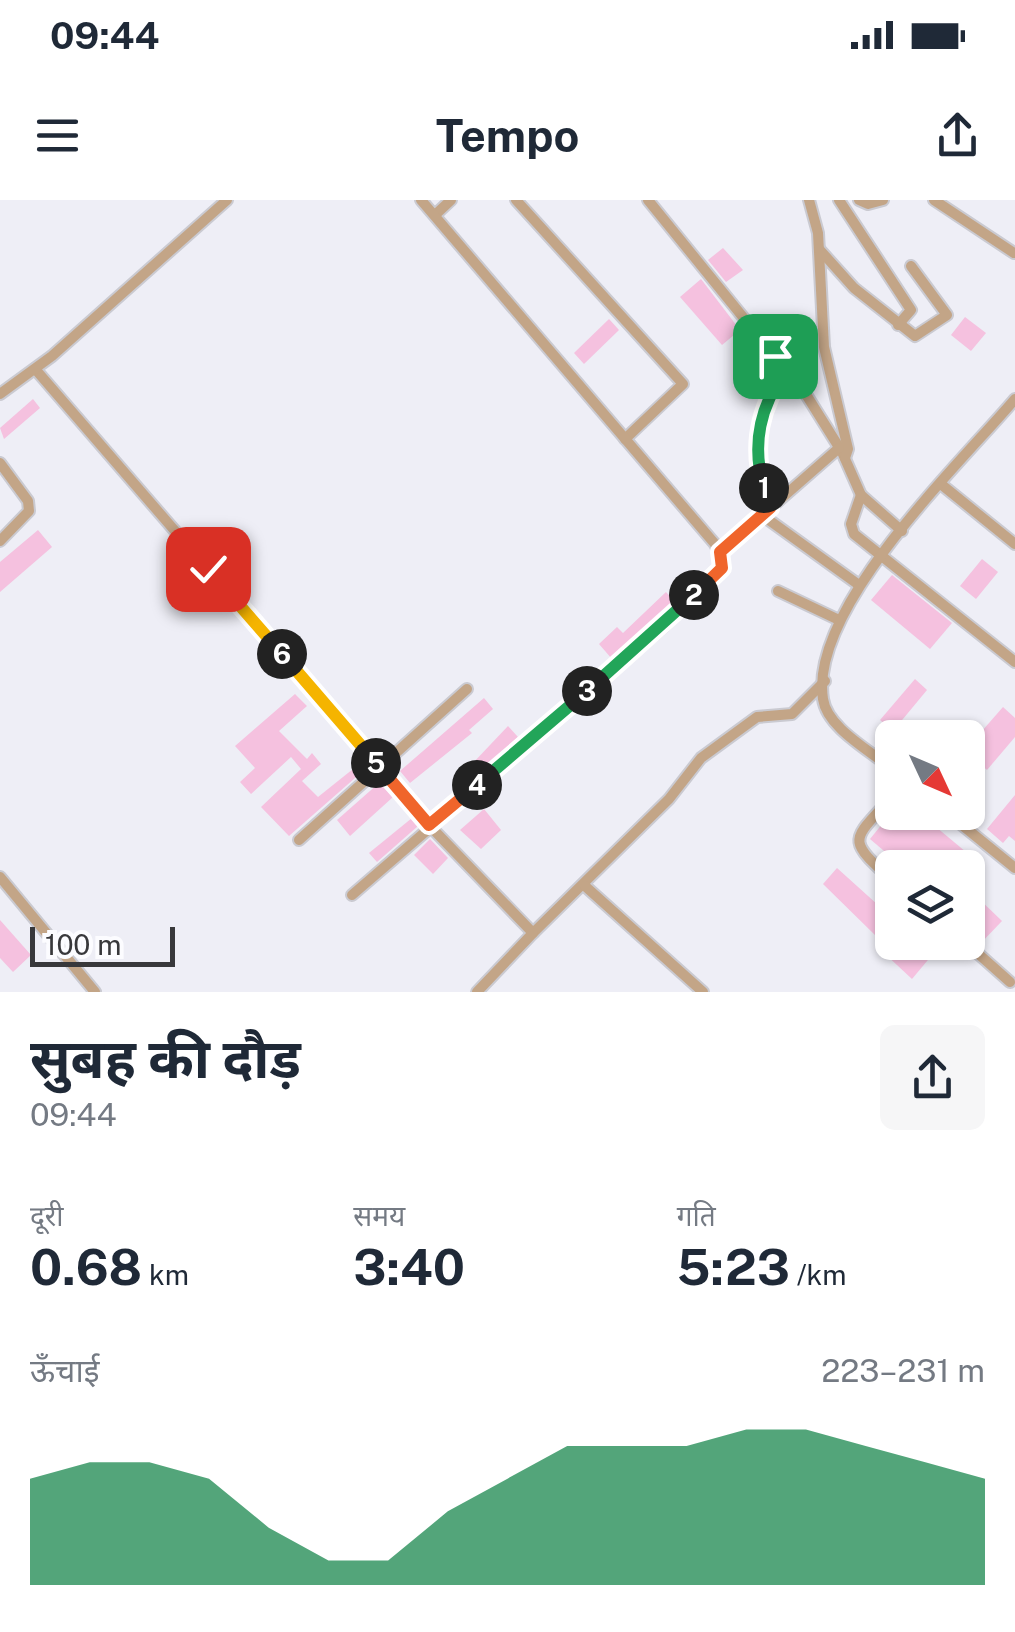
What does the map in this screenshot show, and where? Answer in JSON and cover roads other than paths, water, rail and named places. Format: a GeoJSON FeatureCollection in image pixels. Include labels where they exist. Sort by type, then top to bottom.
{"type":"FeatureCollection","features":[{"type":"Feature","properties":{"kind":"street"},"geometry":{"type":"LineString","coordinates":[[0,394],[36,370],[227,200]]}},
{"type":"Feature","properties":{"kind":"street"},"geometry":{"type":"LineString","coordinates":[[352,895],[663,627],[722,568],[720,552],[421,200]]}},
{"type":"Feature","properties":{"kind":"street"},"geometry":{"type":"LineString","coordinates":[[435,215],[451,200]]}},
{"type":"Feature","properties":{"kind":"street"},"geometry":{"type":"LineString","coordinates":[[516,200],[683,384],[625,438]]}},
{"type":"Feature","properties":{"kind":"street"},"geometry":{"type":"LineString","coordinates":[[648,200],[786,370],[839,448],[861,495],[902,531]]}},
{"type":"Feature","properties":{"kind":"street"},"geometry":{"type":"LineString","coordinates":[[809,200],[818,248],[824,347],[848,449],[845,459]]}},
{"type":"Feature","properties":{"kind":"street"},"geometry":{"type":"LineString","coordinates":[[839,200],[911,310],[898,325]]}},
{"type":"Feature","properties":{"kind":"street"},"geometry":{"type":"LineString","coordinates":[[860,200],[868,204],[883,200]]}},
{"type":"Feature","properties":{"kind":"street"},"geometry":{"type":"LineString","coordinates":[[934,200],[1014,253]]}},
{"type":"Feature","properties":{"kind":"street"},"geometry":{"type":"LineString","coordinates":[[818,248],[854,288],[915,336],[947,315],[911,266]]}},
{"type":"Feature","properties":{"kind":"street"},"geometry":{"type":"LineString","coordinates":[[36,370],[429,825],[533,932]]}},
{"type":"Feature","properties":{"kind":"street"},"geometry":{"type":"LineString","coordinates":[[786,370],[766,398],[758,442],[766,512],[859,585]]}},
{"type":"Feature","properties":{"kind":"street"},"geometry":{"type":"LineString","coordinates":[[875,754],[834,721],[823,699],[839,620],[883,553],[1015,399]]}},
{"type":"Feature","properties":{"kind":"street"},"geometry":{"type":"LineString","coordinates":[[720,552],[839,448]]}},
{"type":"Feature","properties":{"kind":"street"},"geometry":{"type":"LineString","coordinates":[[0,462],[28,501],[29,511],[0,541]]}},
{"type":"Feature","properties":{"kind":"street"},"geometry":{"type":"LineString","coordinates":[[942,485],[1012,537]]}},
{"type":"Feature","properties":{"kind":"street"},"geometry":{"type":"LineString","coordinates":[[861,495],[852,530],[1015,662]]}},
{"type":"Feature","properties":{"kind":"street"},"geometry":{"type":"LineString","coordinates":[[778,591],[839,620]]}},
{"type":"Feature","properties":{"kind":"street"},"geometry":{"type":"LineString","coordinates":[[477,992],[674,793],[701,758],[757,718],[792,714],[825,681]]}},
{"type":"Feature","properties":{"kind":"street"},"geometry":{"type":"LineString","coordinates":[[299,840],[468,689]]}},
{"type":"Feature","properties":{"kind":"street"},"geometry":{"type":"LineString","coordinates":[[875,816],[859,834],[858,842],[860,851],[875,865]]}},
{"type":"Feature","properties":{"kind":"street"},"geometry":{"type":"LineString","coordinates":[[968,830],[1015,868]]}},
{"type":"Feature","properties":{"kind":"street"},"geometry":{"type":"LineString","coordinates":[[0,877],[95,992]]}},
{"type":"Feature","properties":{"kind":"street"},"geometry":{"type":"LineString","coordinates":[[584,886],[702,992]]}},
{"type":"Feature","properties":{"kind":"street"},"geometry":{"type":"LineString","coordinates":[[985,960],[1010,982]]}}]}
